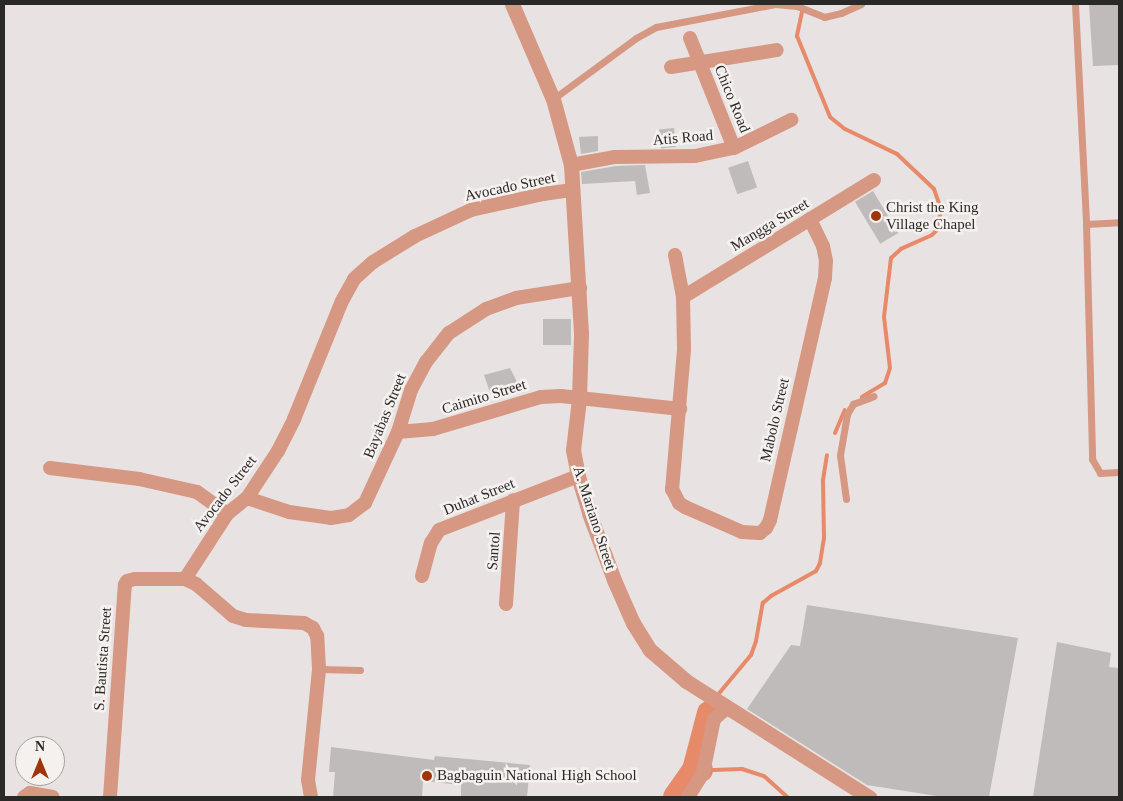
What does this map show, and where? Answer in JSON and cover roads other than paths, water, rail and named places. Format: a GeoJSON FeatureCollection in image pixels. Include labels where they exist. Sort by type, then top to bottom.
{"type":"FeatureCollection","features":[{"type":"Feature","properties":{"kind":"street","name":"A. Mariano Street"},"geometry":{"type":"LineString","coordinates":[[512,4],[553,99],[571,165],[580,288],[579,399],[574,450],[578,476],[614,580],[633,623],[650,650],[664,664],[710,697],[869,797]]}},
{"type":"Feature","properties":{"kind":"street"},"geometry":{"type":"LineString","coordinates":[[690,38],[699,62]]}},
{"type":"Feature","properties":{"kind":"street","name":"Chico Road"},"geometry":{"type":"LineString","coordinates":[[671,67],[777,50]]}},
{"type":"Feature","properties":{"kind":"street","name":"Chico Road"},"geometry":{"type":"LineString","coordinates":[[699,62],[734,148]]}},
{"type":"Feature","properties":{"kind":"street","name":"Atis Road"},"geometry":{"type":"LineString","coordinates":[[571,165],[615,157],[695,156],[734,148],[791,120]]}},
{"type":"Feature","properties":{"kind":"street","name":"Mangga Street"},"geometry":{"type":"LineString","coordinates":[[683,297],[874,180]]}},
{"type":"Feature","properties":{"kind":"street","name":"Avocado Street"},"geometry":{"type":"LineString","coordinates":[[185,579],[228,514],[247,498],[278,451],[294,419],[342,301],[354,279],[361,272],[415,236],[470,210],[543,194],[574,190]]}},
{"type":"Feature","properties":{"kind":"street","name":"Mabolo Street"},"geometry":{"type":"LineString","coordinates":[[680,409],[672,480],[674,496],[685,507],[742,532],[760,533],[766,528],[770,520],[825,278],[826,261],[822,246],[810,219]]}},
{"type":"Feature","properties":{"kind":"street"},"geometry":{"type":"LineString","coordinates":[[579,399],[680,409],[684,350],[683,297],[675,255]]}},
{"type":"Feature","properties":{"kind":"street","name":"Bayabas Street"},"geometry":{"type":"LineString","coordinates":[[247,498],[289,512],[331,518],[349,515],[365,503],[398,432],[411,390],[426,362],[449,333],[486,309],[516,298],[580,288]]}},
{"type":"Feature","properties":{"kind":"street","name":"Caimito Street"},"geometry":{"type":"LineString","coordinates":[[398,432],[433,429],[540,397],[579,399]]}},
{"type":"Feature","properties":{"kind":"street"},"geometry":{"type":"LineString","coordinates":[[50,468],[139,479],[198,492],[228,514]]}},
{"type":"Feature","properties":{"kind":"street","name":"Duhat Street"},"geometry":{"type":"LineString","coordinates":[[422,576],[434,535],[439,530],[578,476]]}},
{"type":"Feature","properties":{"kind":"street","name":"Santol"},"geometry":{"type":"LineString","coordinates":[[506,604],[513,500]]}},
{"type":"Feature","properties":{"kind":"street","name":"S. Bautista Street"},"geometry":{"type":"LineString","coordinates":[[110,797],[125,585],[127,581],[135,579],[185,579]]}},
{"type":"Feature","properties":{"kind":"street"},"geometry":{"type":"LineString","coordinates":[[185,579],[196,584],[233,616],[246,620],[304,623],[313,628],[317,636],[319,670],[308,780],[310,797]]}},
{"type":"Feature","properties":{"kind":"street"},"geometry":{"type":"LineString","coordinates":[[688,797],[703,773],[714,719],[726,706]]}},
{"type":"Feature","properties":{"kind":"street"},"geometry":{"type":"LineString","coordinates":[[24,797],[30,793],[53,797]]}},
{"type":"Feature","properties":{"kind":"lane"},"geometry":{"type":"LineString","coordinates":[[553,99],[636,38],[656,27],[775,4],[797,6],[824,17],[841,13],[861,4]]}},
{"type":"Feature","properties":{"kind":"lane"},"geometry":{"type":"LineString","coordinates":[[1075,4],[1086,224],[1092,459],[1100,473],[1119,472]]}},
{"type":"Feature","properties":{"kind":"lane"},"geometry":{"type":"LineString","coordinates":[[1086,224],[1119,222]]}},
{"type":"Feature","properties":{"kind":"lane"},"geometry":{"type":"LineString","coordinates":[[846,499],[840,455],[847,414],[853,404],[874,396]]}},
{"type":"Feature","properties":{"kind":"lane"},"geometry":{"type":"LineString","coordinates":[[319,670],[360,670]]}},
{"type":"Feature","properties":{"kind":"waterway"},"geometry":{"type":"LineString","coordinates":[[802,12],[797,36],[830,117],[845,129],[897,154],[934,189],[941,209],[938,229],[932,235],[901,249],[891,258],[884,317],[890,368],[885,383],[862,397]]}},
{"type":"Feature","properties":{"kind":"waterway"},"geometry":{"type":"LineString","coordinates":[[835,433],[845,410]]}},
{"type":"Feature","properties":{"kind":"waterway"},"geometry":{"type":"LineString","coordinates":[[716,697],[751,655],[756,641],[763,603],[771,596],[816,571],[820,563],[824,538],[823,480],[827,455]]}},
{"type":"Feature","properties":{"kind":"waterway"},"geometry":{"type":"LineString","coordinates":[[709,713],[713,703]]}},
{"type":"Feature","properties":{"kind":"waterway"},"geometry":{"type":"LineString","coordinates":[[694,770],[709,713]]}},
{"type":"Feature","properties":{"kind":"waterway"},"geometry":{"type":"LineString","coordinates":[[713,770],[742,769],[764,776],[787,797]]}},
{"type":"Feature","properties":{"kind":"waterway"},"geometry":{"type":"LineString","coordinates":[[675,797],[694,770],[701,770]]}},
{"type":"Feature","properties":{"kind":"place","name":"Christ the King Village Chapel"},"geometry":{"type":"Point","coordinates":[876,216]}},
{"type":"Feature","properties":{"kind":"place","name":"Bagbaguin National High School"},"geometry":{"type":"Point","coordinates":[427,776]}}]}
